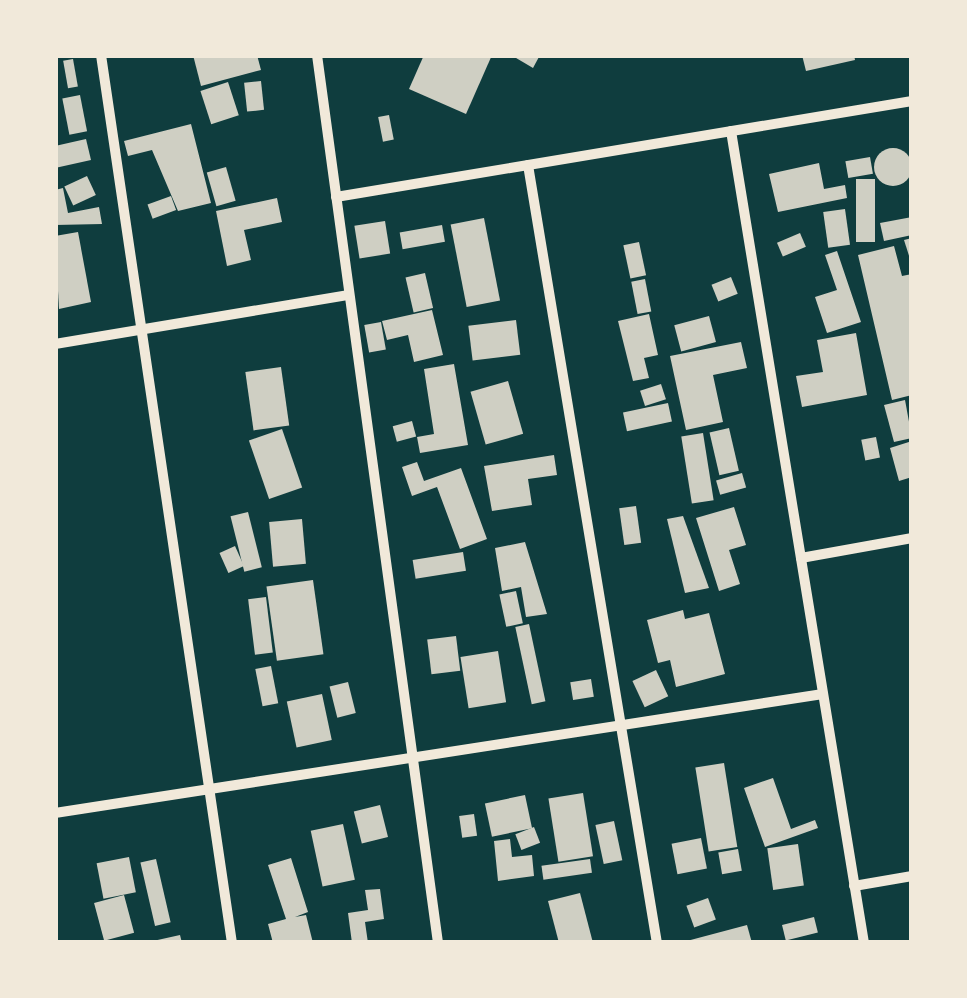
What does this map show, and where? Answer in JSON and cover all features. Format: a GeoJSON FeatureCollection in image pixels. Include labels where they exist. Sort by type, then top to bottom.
{"type":"FeatureCollection","features":[{"type":"Feature","properties":{"kind":"street"},"geometry":{"type":"LineString","coordinates":[[101,55],[205,790],[232,943]]}},
{"type":"Feature","properties":{"kind":"street"},"geometry":{"type":"LineString","coordinates":[[316,55],[438,943]]}},
{"type":"Feature","properties":{"kind":"street"},"geometry":{"type":"LineString","coordinates":[[336,198],[912,101]]}},
{"type":"Feature","properties":{"kind":"street"},"geometry":{"type":"LineString","coordinates":[[732,131],[864,943]]}},
{"type":"Feature","properties":{"kind":"street"},"geometry":{"type":"LineString","coordinates":[[528,165],[657,943]]}},
{"type":"Feature","properties":{"kind":"street"},"geometry":{"type":"LineString","coordinates":[[55,344],[349,295]]}},
{"type":"Feature","properties":{"kind":"street"},"geometry":{"type":"LineString","coordinates":[[801,558],[912,538]]}},
{"type":"Feature","properties":{"kind":"street"},"geometry":{"type":"LineString","coordinates":[[55,812],[823,694]]}},
{"type":"Feature","properties":{"kind":"street"},"geometry":{"type":"LineString","coordinates":[[854,886],[912,876]]}},
{"type":"Feature","properties":{"kind":"building"},"geometry":{"type":"Polygon","coordinates":[[[193,55],[257,55],[261,70],[201,86],[193,55]]]}},
{"type":"Feature","properties":{"kind":"building"},"geometry":{"type":"Polygon","coordinates":[[[424,55],[492,55],[466,114],[409,89],[424,55]]]}},
{"type":"Feature","properties":{"kind":"building"},"geometry":{"type":"Polygon","coordinates":[[[511,55],[540,55],[533,68],[511,55]]]}},
{"type":"Feature","properties":{"kind":"building"},"geometry":{"type":"Polygon","coordinates":[[[802,55],[854,55],[855,60],[806,71],[802,55]]]}},
{"type":"Feature","properties":{"kind":"building"},"geometry":{"type":"Polygon","coordinates":[[[73,59],[78,87],[68,88],[63,61],[73,59]]]}},
{"type":"Feature","properties":{"kind":"building"},"geometry":{"type":"Polygon","coordinates":[[[261,81],[264,110],[247,112],[244,83],[261,81]]]}},
{"type":"Feature","properties":{"kind":"building"},"geometry":{"type":"Polygon","coordinates":[[[228,82],[239,115],[211,124],[200,91],[228,82]]]}},
{"type":"Feature","properties":{"kind":"building"},"geometry":{"type":"Polygon","coordinates":[[[80,95],[87,131],[69,135],[62,98],[80,95]]]}},
{"type":"Feature","properties":{"kind":"building"},"geometry":{"type":"Polygon","coordinates":[[[389,115],[394,140],[383,142],[378,117],[389,115]]]}},
{"type":"Feature","properties":{"kind":"building"},"geometry":{"type":"Polygon","coordinates":[[[191,124],[211,203],[178,211],[152,150],[128,156],[124,141],[191,124]]]}},
{"type":"Feature","properties":{"kind":"building"},"geometry":{"type":"Polygon","coordinates":[[[86,139],[91,160],[55,168],[55,146],[86,139]]]}},
{"type":"Feature","properties":{"kind":"building"},"geometry":{"type":"Polygon","coordinates":[[[893,148],[906,154],[912,167],[906,180],[893,186],[880,180],[874,167],[880,154],[893,148]]]}},
{"type":"Feature","properties":{"kind":"building"},"geometry":{"type":"Polygon","coordinates":[[[870,157],[873,174],[848,178],[845,161],[870,157]]]}},
{"type":"Feature","properties":{"kind":"building"},"geometry":{"type":"Polygon","coordinates":[[[819,163],[824,189],[845,185],[847,198],[778,212],[769,174],[819,163]]]}},
{"type":"Feature","properties":{"kind":"building"},"geometry":{"type":"Polygon","coordinates":[[[226,167],[236,201],[216,206],[207,173],[226,167]]]}},
{"type":"Feature","properties":{"kind":"building"},"geometry":{"type":"Polygon","coordinates":[[[87,176],[96,195],[73,206],[64,187],[87,176]]]}},
{"type":"Feature","properties":{"kind":"building"},"geometry":{"type":"Polygon","coordinates":[[[856,179],[875,179],[875,242],[856,242],[856,179]]]}},
{"type":"Feature","properties":{"kind":"building"},"geometry":{"type":"Polygon","coordinates":[[[63,188],[68,213],[99,207],[102,224],[55,225],[55,190],[63,188]]]}},
{"type":"Feature","properties":{"kind":"building"},"geometry":{"type":"Polygon","coordinates":[[[171,196],[176,210],[153,219],[148,205],[171,196]]]}},
{"type":"Feature","properties":{"kind":"building"},"geometry":{"type":"Polygon","coordinates":[[[277,198],[282,222],[244,230],[251,260],[227,266],[216,211],[277,198]]]}},
{"type":"Feature","properties":{"kind":"building"},"geometry":{"type":"Polygon","coordinates":[[[845,209],[850,245],[828,248],[823,212],[845,209]]]}},
{"type":"Feature","properties":{"kind":"building"},"geometry":{"type":"Polygon","coordinates":[[[912,217],[912,235],[884,241],[880,223],[912,217]]]}},
{"type":"Feature","properties":{"kind":"building"},"geometry":{"type":"Polygon","coordinates":[[[484,218],[500,300],[467,307],[451,224],[484,218]]]}},
{"type":"Feature","properties":{"kind":"building"},"geometry":{"type":"Polygon","coordinates":[[[385,221],[390,254],[360,258],[354,226],[385,221]]]}},
{"type":"Feature","properties":{"kind":"building"},"geometry":{"type":"Polygon","coordinates":[[[442,225],[445,242],[403,249],[400,232],[442,225]]]}},
{"type":"Feature","properties":{"kind":"building"},"geometry":{"type":"Polygon","coordinates":[[[78,232],[91,302],[59,309],[55,236],[78,232]]]}},
{"type":"Feature","properties":{"kind":"building"},"geometry":{"type":"Polygon","coordinates":[[[800,233],[806,247],[783,257],[777,243],[800,233]]]}},
{"type":"Feature","properties":{"kind":"building"},"geometry":{"type":"Polygon","coordinates":[[[912,238],[912,262],[911,262],[904,240],[912,238]]]}},
{"type":"Feature","properties":{"kind":"building"},"geometry":{"type":"Polygon","coordinates":[[[639,242],[646,275],[630,279],[623,245],[639,242]]]}},
{"type":"Feature","properties":{"kind":"building"},"geometry":{"type":"Polygon","coordinates":[[[894,246],[902,276],[912,274],[912,395],[892,400],[858,255],[894,246]]]}},
{"type":"Feature","properties":{"kind":"building"},"geometry":{"type":"Polygon","coordinates":[[[837,251],[861,322],[827,333],[815,297],[837,290],[825,255],[837,251]]]}},
{"type":"Feature","properties":{"kind":"building"},"geometry":{"type":"Polygon","coordinates":[[[425,273],[433,308],[414,313],[406,277],[425,273]]]}},
{"type":"Feature","properties":{"kind":"building"},"geometry":{"type":"Polygon","coordinates":[[[731,277],[738,294],[718,302],[712,285],[731,277]]]}},
{"type":"Feature","properties":{"kind":"building"},"geometry":{"type":"Polygon","coordinates":[[[645,279],[651,311],[638,314],[631,282],[645,279]]]}},
{"type":"Feature","properties":{"kind":"building"},"geometry":{"type":"Polygon","coordinates":[[[432,310],[443,355],[414,362],[408,335],[387,340],[382,321],[432,310]]]}},
{"type":"Feature","properties":{"kind":"building"},"geometry":{"type":"Polygon","coordinates":[[[649,314],[658,355],[644,358],[649,378],[633,381],[618,321],[649,314]]]}},
{"type":"Feature","properties":{"kind":"building"},"geometry":{"type":"Polygon","coordinates":[[[709,316],[716,342],[681,351],[674,325],[709,316]]]}},
{"type":"Feature","properties":{"kind":"building"},"geometry":{"type":"Polygon","coordinates":[[[516,320],[520,355],[473,361],[468,326],[516,320]]]}},
{"type":"Feature","properties":{"kind":"building"},"geometry":{"type":"Polygon","coordinates":[[[381,322],[386,350],[369,353],[364,325],[381,322]]]}},
{"type":"Feature","properties":{"kind":"building"},"geometry":{"type":"Polygon","coordinates":[[[856,333],[867,395],[802,407],[796,376],[823,372],[817,340],[856,333]]]}},
{"type":"Feature","properties":{"kind":"building"},"geometry":{"type":"Polygon","coordinates":[[[741,342],[747,368],[713,375],[723,422],[686,430],[670,356],[741,342]]]}},
{"type":"Feature","properties":{"kind":"building"},"geometry":{"type":"Polygon","coordinates":[[[454,364],[468,445],[420,453],[417,437],[434,434],[424,369],[454,364]]]}},
{"type":"Feature","properties":{"kind":"building"},"geometry":{"type":"Polygon","coordinates":[[[281,367],[289,425],[254,430],[245,372],[281,367]]]}},
{"type":"Feature","properties":{"kind":"building"},"geometry":{"type":"Polygon","coordinates":[[[508,381],[523,434],[486,445],[471,392],[508,381]]]}},
{"type":"Feature","properties":{"kind":"building"},"geometry":{"type":"Polygon","coordinates":[[[661,384],[666,399],[645,406],[640,391],[661,384]]]}},
{"type":"Feature","properties":{"kind":"building"},"geometry":{"type":"Polygon","coordinates":[[[905,400],[912,438],[894,442],[884,405],[905,400]]]}},
{"type":"Feature","properties":{"kind":"building"},"geometry":{"type":"Polygon","coordinates":[[[668,403],[672,422],[627,431],[623,413],[668,403]]]}},
{"type":"Feature","properties":{"kind":"building"},"geometry":{"type":"Polygon","coordinates":[[[412,421],[416,436],[397,442],[393,426],[412,421]]]}},
{"type":"Feature","properties":{"kind":"building"},"geometry":{"type":"Polygon","coordinates":[[[729,428],[739,471],[719,475],[710,432],[729,428]]]}},
{"type":"Feature","properties":{"kind":"building"},"geometry":{"type":"Polygon","coordinates":[[[282,429],[302,488],[269,499],[249,440],[282,429]]]}},
{"type":"Feature","properties":{"kind":"building"},"geometry":{"type":"Polygon","coordinates":[[[703,433],[714,500],[692,504],[681,436],[703,433]]]}},
{"type":"Feature","properties":{"kind":"building"},"geometry":{"type":"Polygon","coordinates":[[[876,437],[880,458],[865,460],[861,440],[876,437]]]}},
{"type":"Feature","properties":{"kind":"building"},"geometry":{"type":"Polygon","coordinates":[[[912,441],[912,477],[899,481],[890,448],[912,441]]]}},
{"type":"Feature","properties":{"kind":"building"},"geometry":{"type":"Polygon","coordinates":[[[554,455],[557,475],[528,479],[532,505],[492,511],[484,466],[554,455]]]}},
{"type":"Feature","properties":{"kind":"building"},"geometry":{"type":"Polygon","coordinates":[[[417,462],[424,481],[461,468],[487,539],[460,549],[437,487],[412,496],[402,467],[417,462]]]}},
{"type":"Feature","properties":{"kind":"building"},"geometry":{"type":"Polygon","coordinates":[[[742,473],[746,487],[720,495],[716,480],[742,473]]]}},
{"type":"Feature","properties":{"kind":"building"},"geometry":{"type":"Polygon","coordinates":[[[636,506],[641,543],[624,545],[619,508],[636,506]]]}},
{"type":"Feature","properties":{"kind":"building"},"geometry":{"type":"Polygon","coordinates":[[[734,507],[746,545],[729,550],[740,584],[719,591],[696,518],[734,507]]]}},
{"type":"Feature","properties":{"kind":"building"},"geometry":{"type":"Polygon","coordinates":[[[248,512],[262,567],[244,572],[231,516],[248,512]]]}},
{"type":"Feature","properties":{"kind":"building"},"geometry":{"type":"Polygon","coordinates":[[[683,516],[709,588],[685,593],[667,519],[683,516]]]}},
{"type":"Feature","properties":{"kind":"building"},"geometry":{"type":"Polygon","coordinates":[[[302,519],[306,564],[273,567],[269,522],[302,519]]]}},
{"type":"Feature","properties":{"kind":"building"},"geometry":{"type":"Polygon","coordinates":[[[525,542],[547,614],[526,617],[521,587],[502,591],[495,548],[525,542]]]}},
{"type":"Feature","properties":{"kind":"building"},"geometry":{"type":"Polygon","coordinates":[[[235,546],[244,566],[228,573],[219,553],[235,546]]]}},
{"type":"Feature","properties":{"kind":"building"},"geometry":{"type":"Polygon","coordinates":[[[463,552],[466,571],[416,579],[413,560],[463,552]]]}},
{"type":"Feature","properties":{"kind":"building"},"geometry":{"type":"Polygon","coordinates":[[[313,580],[323,654],[277,661],[266,587],[313,580]]]}},
{"type":"Feature","properties":{"kind":"building"},"geometry":{"type":"Polygon","coordinates":[[[516,591],[523,623],[506,627],[499,595],[516,591]]]}},
{"type":"Feature","properties":{"kind":"building"},"geometry":{"type":"Polygon","coordinates":[[[266,597],[273,653],[255,655],[248,599],[266,597]]]}},
{"type":"Feature","properties":{"kind":"building"},"geometry":{"type":"Polygon","coordinates":[[[683,610],[685,619],[709,613],[725,674],[676,687],[670,660],[658,663],[647,620],[683,610]]]}},
{"type":"Feature","properties":{"kind":"building"},"geometry":{"type":"Polygon","coordinates":[[[529,624],[545,701],[532,704],[515,627],[529,624]]]}},
{"type":"Feature","properties":{"kind":"building"},"geometry":{"type":"Polygon","coordinates":[[[456,636],[460,671],[431,674],[427,640],[456,636]]]}},
{"type":"Feature","properties":{"kind":"building"},"geometry":{"type":"Polygon","coordinates":[[[498,651],[506,702],[469,708],[460,657],[498,651]]]}},
{"type":"Feature","properties":{"kind":"building"},"geometry":{"type":"Polygon","coordinates":[[[271,666],[278,703],[263,706],[255,669],[271,666]]]}},
{"type":"Feature","properties":{"kind":"building"},"geometry":{"type":"Polygon","coordinates":[[[656,670],[668,696],[645,707],[632,681],[656,670]]]}},
{"type":"Feature","properties":{"kind":"building"},"geometry":{"type":"Polygon","coordinates":[[[591,679],[594,697],[573,700],[570,682],[591,679]]]}},
{"type":"Feature","properties":{"kind":"building"},"geometry":{"type":"Polygon","coordinates":[[[348,682],[356,713],[337,718],[330,687],[348,682]]]}},
{"type":"Feature","properties":{"kind":"building"},"geometry":{"type":"Polygon","coordinates":[[[322,694],[332,740],[297,747],[287,701],[322,694]]]}},
{"type":"Feature","properties":{"kind":"building"},"geometry":{"type":"Polygon","coordinates":[[[724,763],[737,847],[709,851],[695,768],[724,763]]]}},
{"type":"Feature","properties":{"kind":"building"},"geometry":{"type":"Polygon","coordinates":[[[773,778],[791,829],[815,820],[818,828],[765,847],[744,788],[773,778]]]}},
{"type":"Feature","properties":{"kind":"building"},"geometry":{"type":"Polygon","coordinates":[[[583,793],[593,856],[558,862],[548,798],[583,793]]]}},
{"type":"Feature","properties":{"kind":"building"},"geometry":{"type":"Polygon","coordinates":[[[525,795],[532,828],[492,837],[485,804],[525,795]]]}},
{"type":"Feature","properties":{"kind":"building"},"geometry":{"type":"Polygon","coordinates":[[[380,805],[388,837],[362,844],[354,812],[380,805]]]}},
{"type":"Feature","properties":{"kind":"building"},"geometry":{"type":"Polygon","coordinates":[[[474,814],[477,836],[462,838],[459,816],[474,814]]]}},
{"type":"Feature","properties":{"kind":"building"},"geometry":{"type":"Polygon","coordinates":[[[614,821],[622,860],[604,864],[595,825],[614,821]]]}},
{"type":"Feature","properties":{"kind":"building"},"geometry":{"type":"Polygon","coordinates":[[[343,824],[355,880],[323,887],[311,831],[343,824]]]}},
{"type":"Feature","properties":{"kind":"building"},"geometry":{"type":"Polygon","coordinates":[[[534,827],[540,843],[521,850],[515,834],[534,827]]]}},
{"type":"Feature","properties":{"kind":"building"},"geometry":{"type":"Polygon","coordinates":[[[701,838],[707,868],[677,874],[672,844],[701,838]]]}},
{"type":"Feature","properties":{"kind":"building"},"geometry":{"type":"Polygon","coordinates":[[[510,839],[512,857],[532,855],[534,876],[498,881],[494,841],[510,839]]]}},
{"type":"Feature","properties":{"kind":"building"},"geometry":{"type":"Polygon","coordinates":[[[798,844],[804,886],[773,890],[767,848],[798,844]]]}},
{"type":"Feature","properties":{"kind":"building"},"geometry":{"type":"Polygon","coordinates":[[[738,849],[742,871],[722,874],[718,852],[738,849]]]}},
{"type":"Feature","properties":{"kind":"building"},"geometry":{"type":"Polygon","coordinates":[[[129,857],[136,892],[103,899],[97,863],[129,857]]]}},
{"type":"Feature","properties":{"kind":"building"},"geometry":{"type":"Polygon","coordinates":[[[291,858],[308,912],[295,917],[306,915],[313,943],[273,943],[268,924],[286,919],[268,865],[291,858]]]}},
{"type":"Feature","properties":{"kind":"building"},"geometry":{"type":"Polygon","coordinates":[[[156,859],[171,922],[155,926],[140,863],[156,859]]]}},
{"type":"Feature","properties":{"kind":"building"},"geometry":{"type":"Polygon","coordinates":[[[590,859],[592,873],[543,880],[541,866],[590,859]]]}},
{"type":"Feature","properties":{"kind":"building"},"geometry":{"type":"Polygon","coordinates":[[[380,889],[384,919],[365,922],[368,943],[352,943],[348,913],[368,910],[365,890],[380,889]]]}},
{"type":"Feature","properties":{"kind":"building"},"geometry":{"type":"Polygon","coordinates":[[[580,893],[593,943],[559,943],[548,901],[580,893]]]}},
{"type":"Feature","properties":{"kind":"building"},"geometry":{"type":"Polygon","coordinates":[[[124,895],[134,933],[104,941],[94,903],[124,895]]]}},
{"type":"Feature","properties":{"kind":"building"},"geometry":{"type":"Polygon","coordinates":[[[708,898],[716,920],[694,927],[686,906],[708,898]]]}},
{"type":"Feature","properties":{"kind":"building"},"geometry":{"type":"Polygon","coordinates":[[[814,917],[818,933],[786,941],[782,925],[814,917]]]}},
{"type":"Feature","properties":{"kind":"building"},"geometry":{"type":"Polygon","coordinates":[[[747,925],[752,943],[683,943],[683,942],[747,925]]]}},
{"type":"Feature","properties":{"kind":"building"},"geometry":{"type":"Polygon","coordinates":[[[180,935],[182,943],[153,943],[153,941],[180,935]]]}}]}
